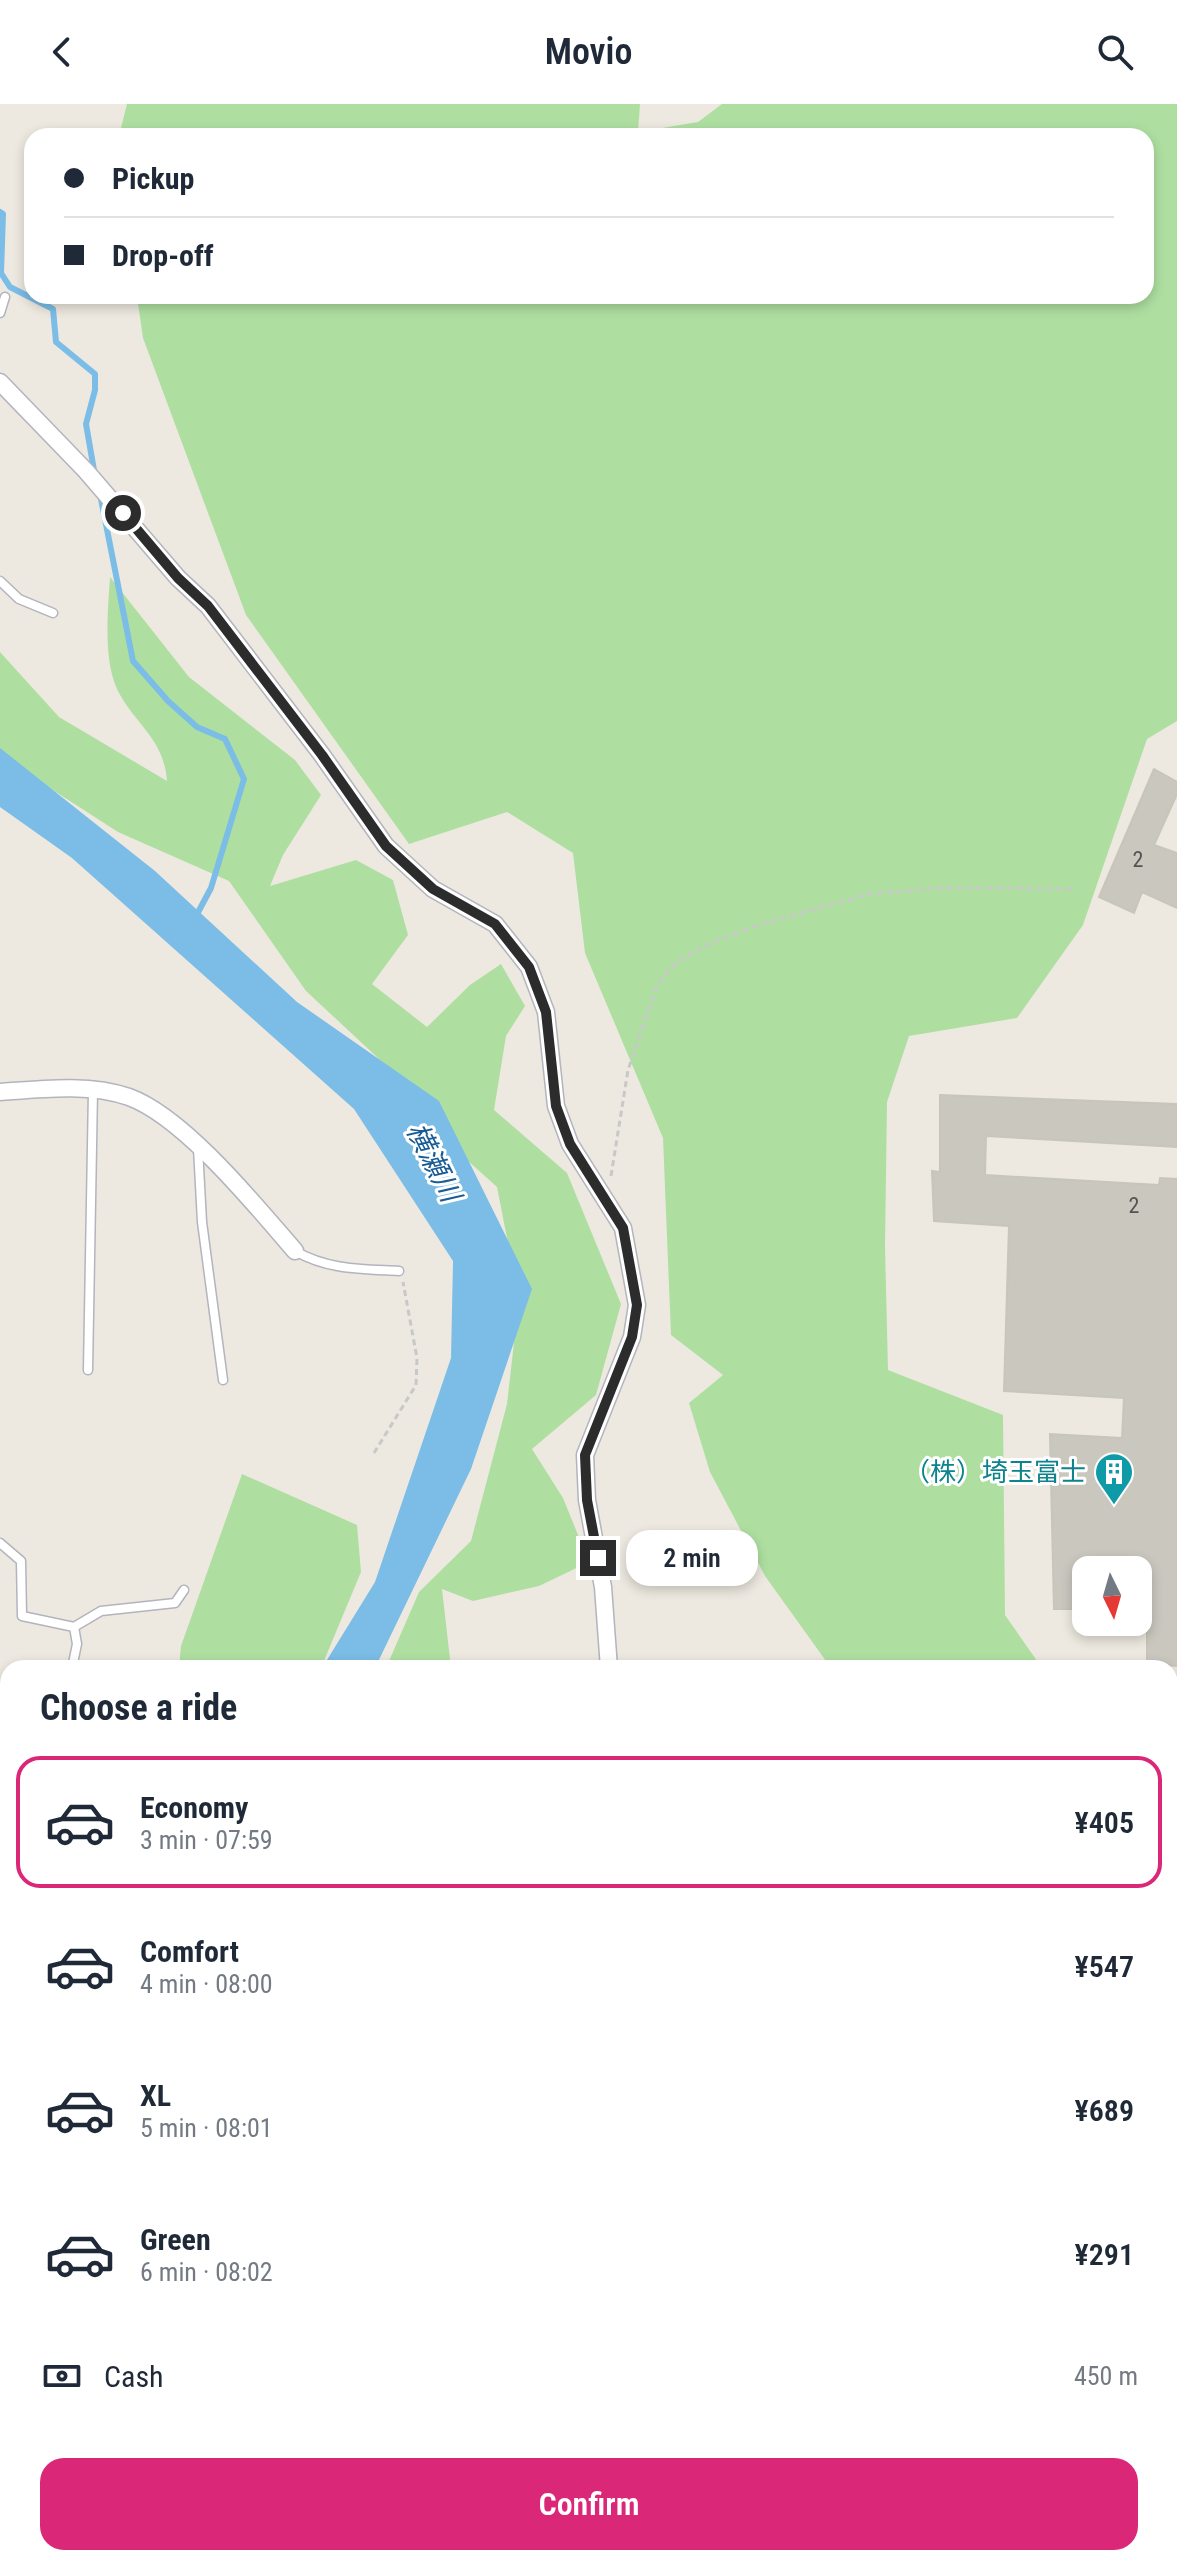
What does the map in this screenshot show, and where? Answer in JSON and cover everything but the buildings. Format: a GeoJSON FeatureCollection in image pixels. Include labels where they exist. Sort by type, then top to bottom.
{"type":"FeatureCollection","features":[{"type":"Feature","properties":{"kind":"street"},"geometry":{"type":"LineString","coordinates":[[0,382],[86,471],[178,578],[208,606],[322,755],[386,846],[433,889],[495,924],[529,967],[546,1012],[556,1106],[570,1144],[623,1228],[637,1305],[632,1337],[585,1455],[587,1500],[603,1587],[608,1660]]}},
{"type":"Feature","properties":{"kind":"street"},"geometry":{"type":"LineString","coordinates":[[0,1092],[93,1089],[129,1097],[154,1110],[198,1147],[295,1251]]}},
{"type":"Feature","properties":{"kind":"lane"},"geometry":{"type":"LineString","coordinates":[[0,313],[5,297]]}},
{"type":"Feature","properties":{"kind":"lane"},"geometry":{"type":"LineString","coordinates":[[0,581],[19,599],[53,613]]}},
{"type":"Feature","properties":{"kind":"lane"},"geometry":{"type":"LineString","coordinates":[[88,1370],[93,1089]]}},
{"type":"Feature","properties":{"kind":"lane"},"geometry":{"type":"LineString","coordinates":[[198,1147],[202,1222],[223,1380]]}},
{"type":"Feature","properties":{"kind":"lane"},"geometry":{"type":"LineString","coordinates":[[295,1251],[316,1263],[331,1266],[399,1271]]}},
{"type":"Feature","properties":{"kind":"lane"},"geometry":{"type":"LineString","coordinates":[[0,1543],[21,1561],[22,1616],[74,1627],[101,1611],[175,1603],[184,1590]]}},
{"type":"Feature","properties":{"kind":"lane"},"geometry":{"type":"LineString","coordinates":[[74,1627],[77,1644],[74,1660]]}},
{"type":"Feature","properties":{"kind":"path"},"geometry":{"type":"LineString","coordinates":[[607,1200],[628,1070],[657,986],[673,965],[706,945],[761,924],[869,894],[942,888],[1073,889]]}},
{"type":"Feature","properties":{"kind":"path"},"geometry":{"type":"LineString","coordinates":[[374,1453],[416,1385],[417,1358],[399,1271]]}},
{"type":"Feature","properties":{"kind":"green space"},"geometry":{"type":"Polygon","coordinates":[[[127,104],[640,104],[638,128],[121,128],[127,104]]]}},
{"type":"Feature","properties":{"kind":"green space"},"geometry":{"type":"Polygon","coordinates":[[[722,104],[1177,104],[1177,721],[1147,739],[1083,925],[1017,1018],[909,1036],[887,1102],[885,1247],[888,1370],[1003,1415],[1005,1615],[1036,1660],[825,1660],[765,1576],[710,1472],[689,1403],[723,1375],[671,1335],[663,1138],[585,953],[573,853],[507,812],[409,844],[246,615],[143,338],[138,304],[1154,304],[1154,128],[662,128],[698,122],[722,104]]]}},
{"type":"Feature","properties":{"kind":"green space"},"geometry":{"type":"Polygon","coordinates":[[[110,577],[189,677],[295,760],[321,795],[283,855],[270,886],[356,860],[393,880],[408,935],[372,984],[427,1027],[470,985],[501,964],[525,1006],[506,1036],[494,1110],[567,1173],[621,1304],[596,1395],[532,1449],[563,1498],[589,1562],[539,1586],[473,1601],[442,1589],[450,1660],[389,1660],[419,1592],[471,1541],[507,1404],[519,1299],[497,1187],[436,1132],[378,1058],[306,991],[229,881],[118,832],[0,756],[0,652],[59,717],[167,781],[160,753],[117,689],[110,663],[110,577]]]}},
{"type":"Feature","properties":{"kind":"green space"},"geometry":{"type":"Polygon","coordinates":[[[242,1474],[357,1525],[361,1572],[324,1660],[180,1660],[181,1646],[242,1474]]]}},
{"type":"Feature","properties":{"kind":"water","name":"横瀬川"},"geometry":{"type":"Polygon","coordinates":[[[0,748],[155,871],[297,1002],[439,1101],[532,1289],[471,1469],[379,1660],[327,1660],[375,1582],[451,1358],[453,1261],[354,1109],[72,858],[0,807],[0,748]]]}},
{"type":"Feature","properties":{"kind":"waterway"},"geometry":{"type":"LineString","coordinates":[[0,212],[3,214],[1,273],[10,287],[24,294]]}},
{"type":"Feature","properties":{"kind":"waterway"},"geometry":{"type":"LineString","coordinates":[[43,304],[53,309],[56,342],[95,374],[95,390],[86,424],[95,476]]}},
{"type":"Feature","properties":{"kind":"waterway"},"geometry":{"type":"LineString","coordinates":[[100,494],[133,661],[168,701],[197,727],[225,739],[244,779],[211,888],[195,918]]}},
{"type":"Feature","properties":{"kind":"place","name":"（株）埼玉富士"},"geometry":{"type":"Point","coordinates":[1114,1506]}},
{"type":"Feature","properties":{"kind":"route"},"geometry":{"type":"LineString","coordinates":[[123,513],[178,578],[208,606],[322,755],[386,846],[433,889],[495,924],[529,967],[546,1012],[556,1106],[570,1144],[623,1228],[637,1305],[632,1337],[585,1455],[587,1500],[598,1558]]}}]}
